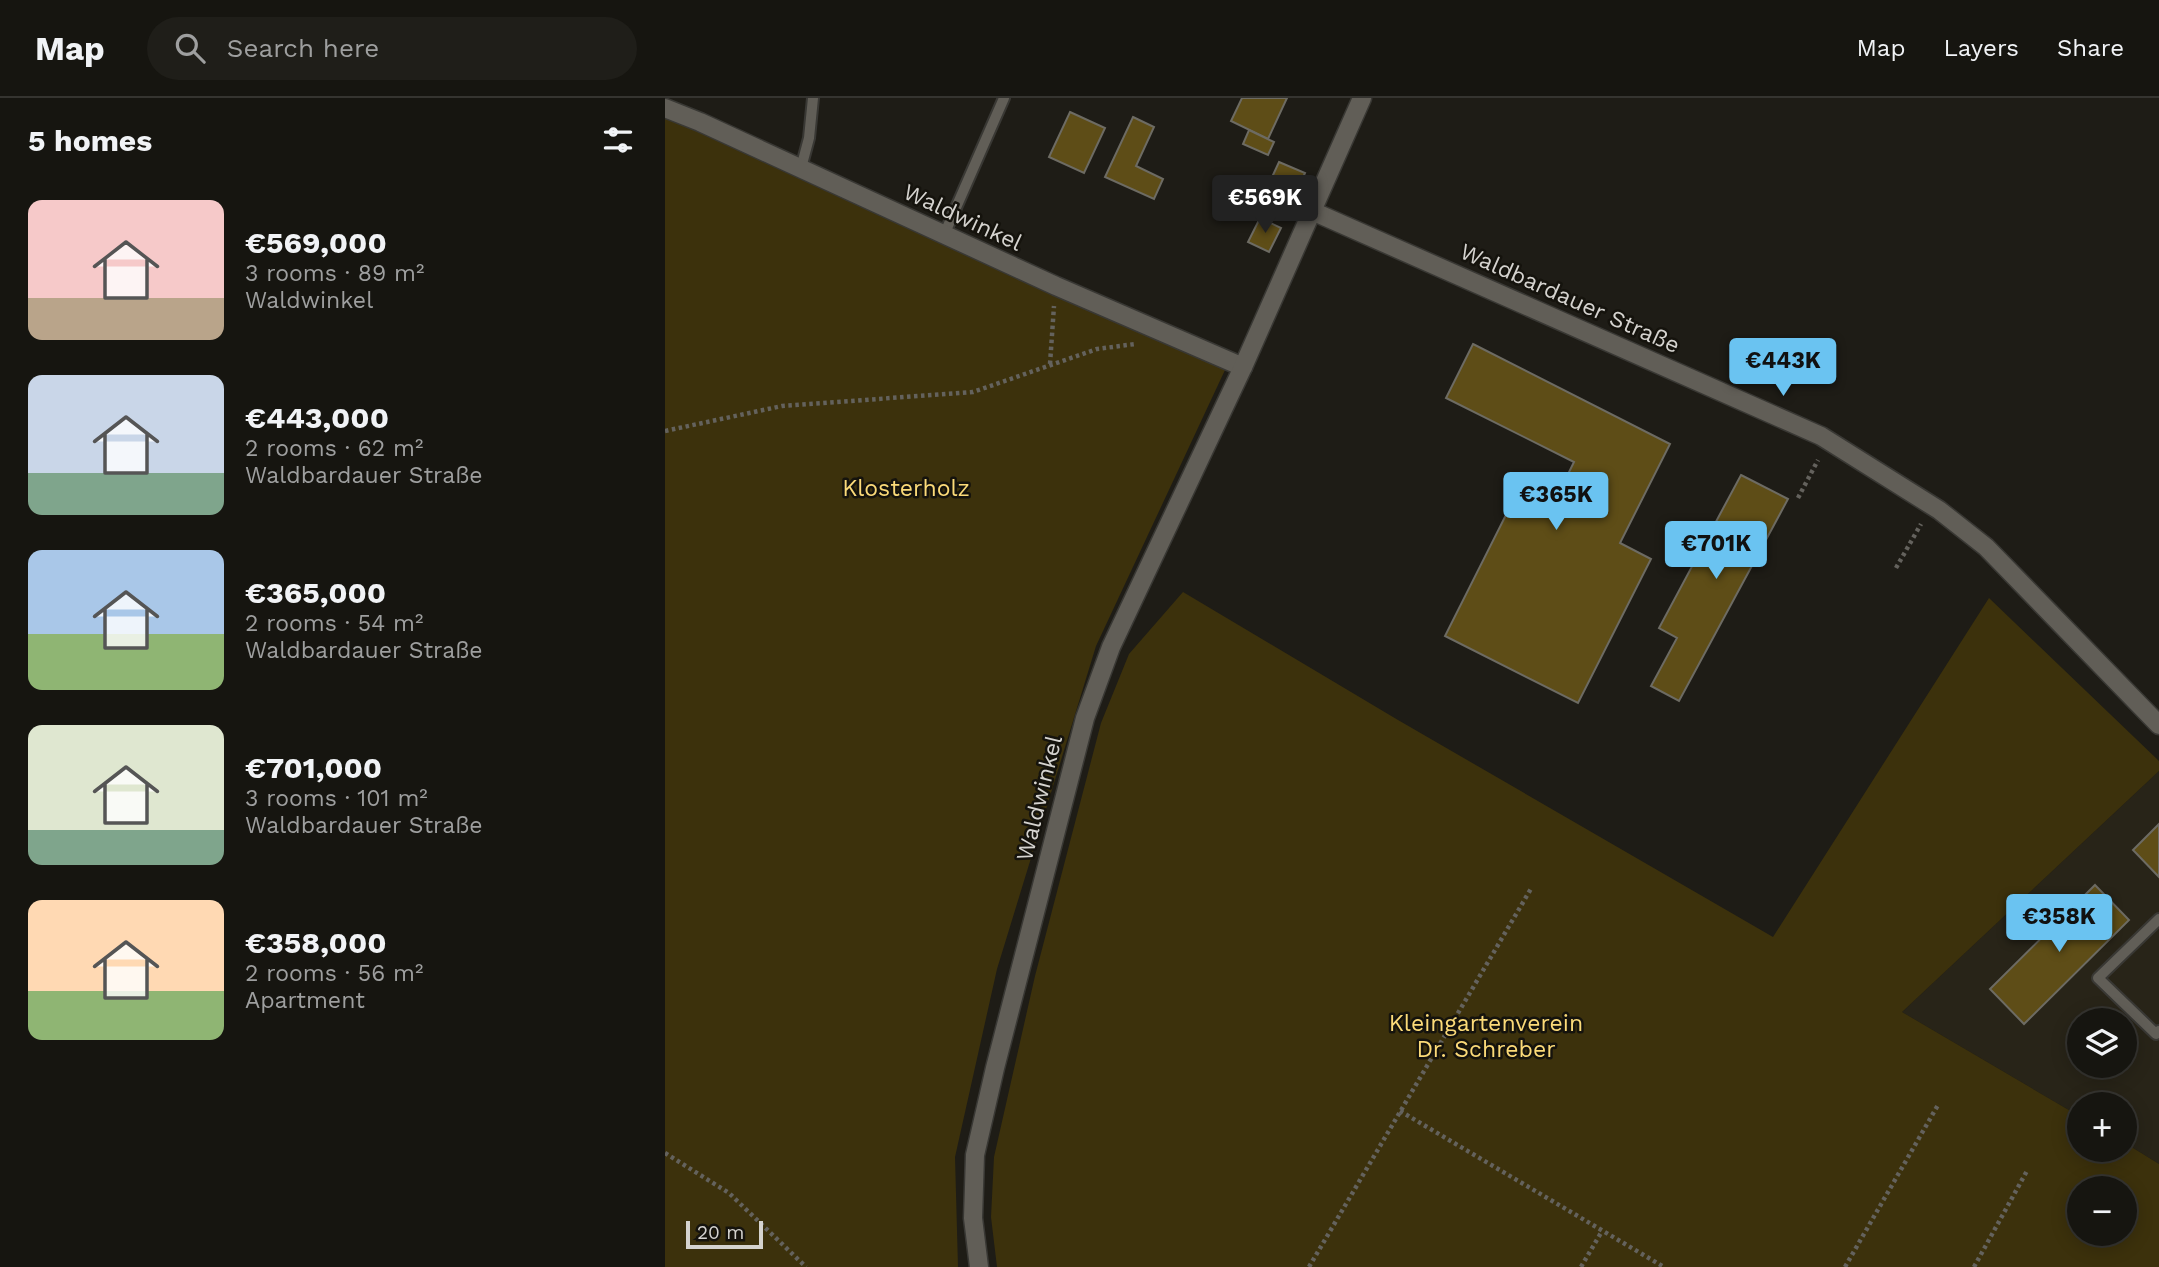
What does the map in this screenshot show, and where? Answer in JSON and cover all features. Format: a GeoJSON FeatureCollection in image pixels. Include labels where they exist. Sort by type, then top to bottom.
{"type":"FeatureCollection","features":[{"type":"Feature","properties":{"kind":"street","name":"Waldwinkel"},"geometry":{"type":"LineString","coordinates":[[979,1267],[972,1218],[975,1155],[1085,718],[1111,647],[1243,367],[1362,98]]}},
{"type":"Feature","properties":{"kind":"street","name":"Waldwinkel"},"geometry":{"type":"LineString","coordinates":[[665,108],[1056,286],[1243,367]]}},
{"type":"Feature","properties":{"kind":"street","name":"Waldbardauer Straße"},"geometry":{"type":"LineString","coordinates":[[1313,211],[1829,440],[1932,505],[1986,547],[2159,725]]}},
{"type":"Feature","properties":{"kind":"lane"},"geometry":{"type":"LineString","coordinates":[[801,168],[809,138],[813,98]]}},
{"type":"Feature","properties":{"kind":"lane"},"geometry":{"type":"LineString","coordinates":[[943,235],[1004,98]]}},
{"type":"Feature","properties":{"kind":"lane"},"geometry":{"type":"LineString","coordinates":[[2159,919],[2098,978],[2156,1034],[2159,1031]]}},
{"type":"Feature","properties":{"kind":"path"},"geometry":{"type":"LineString","coordinates":[[1050,364],[1056,286]]}},
{"type":"Feature","properties":{"kind":"path"},"geometry":{"type":"LineString","coordinates":[[665,432],[782,406],[973,392],[1097,349],[1135,344]]}},
{"type":"Feature","properties":{"kind":"path"},"geometry":{"type":"LineString","coordinates":[[1798,498],[1829,440]]}},
{"type":"Feature","properties":{"kind":"path"},"geometry":{"type":"LineString","coordinates":[[1896,568],[1932,505]]}},
{"type":"Feature","properties":{"kind":"path"},"geometry":{"type":"LineString","coordinates":[[1308,1267],[1532,887]]}},
{"type":"Feature","properties":{"kind":"path"},"geometry":{"type":"LineString","coordinates":[[1845,1267],[1938,1105]]}},
{"type":"Feature","properties":{"kind":"path"},"geometry":{"type":"LineString","coordinates":[[1400,1111],[1664,1267]]}},
{"type":"Feature","properties":{"kind":"path"},"geometry":{"type":"LineString","coordinates":[[665,1153],[729,1193],[806,1267]]}},
{"type":"Feature","properties":{"kind":"path"},"geometry":{"type":"LineString","coordinates":[[1974,1267],[2028,1169]]}},
{"type":"Feature","properties":{"kind":"path"},"geometry":{"type":"LineString","coordinates":[[1581,1267],[1602,1231]]}},
{"type":"Feature","properties":{"kind":"shaded area"},"geometry":{"type":"Polygon","coordinates":[[[2159,771],[2159,1164],[2137,1150],[2137,1092],[2067,1092],[2067,1109],[1902,1012],[2159,771]]]}},
{"type":"Feature","properties":{"kind":"green space","name":"Klosterholz"},"geometry":{"type":"Polygon","coordinates":[[[665,116],[1225,370],[1096,646],[997,969],[955,1157],[958,1267],[665,1267],[665,116]]]}},
{"type":"Feature","properties":{"kind":"green space","name":"Kleingartenverein Dr. Schreber"},"geometry":{"type":"Polygon","coordinates":[[[1183,592],[1773,937],[1989,598],[2159,761],[2159,771],[1902,1012],[2067,1109],[2067,1162],[2137,1162],[2137,1150],[2159,1164],[2159,1267],[997,1267],[991,1217],[994,1157],[1035,976],[1101,723],[1129,654],[1183,592]]]}},
{"type":"Feature","properties":{"kind":"building"},"geometry":{"type":"Polygon","coordinates":[[[1242,98],[1287,98],[1268,139],[1231,121],[1242,98]]]}},
{"type":"Feature","properties":{"kind":"building"},"geometry":{"type":"Polygon","coordinates":[[[1070,112],[1105,128],[1084,173],[1049,157],[1070,112]]]}},
{"type":"Feature","properties":{"kind":"building"},"geometry":{"type":"Polygon","coordinates":[[[1133,117],[1154,127],[1136,166],[1163,179],[1154,199],[1105,177],[1133,117]]]}},
{"type":"Feature","properties":{"kind":"building"},"geometry":{"type":"Polygon","coordinates":[[[1249,130],[1274,142],[1268,155],[1243,144],[1249,130]]]}},
{"type":"Feature","properties":{"kind":"building"},"geometry":{"type":"Polygon","coordinates":[[[1279,162],[1305,173],[1293,200],[1267,188],[1279,162]]]}},
{"type":"Feature","properties":{"kind":"building"},"geometry":{"type":"Polygon","coordinates":[[[1260,218],[1281,228],[1269,252],[1248,242],[1260,218]]]}},
{"type":"Feature","properties":{"kind":"building"},"geometry":{"type":"Polygon","coordinates":[[[1473,344],[1670,444],[1620,543],[1651,559],[1578,703],[1445,636],[1516,495],[1550,511],[1574,462],[1446,398],[1473,344]]]}},
{"type":"Feature","properties":{"kind":"building"},"geometry":{"type":"Polygon","coordinates":[[[1741,475],[1788,499],[1679,701],[1651,686],[1677,638],[1659,628],[1741,475]]]}},
{"type":"Feature","properties":{"kind":"building"},"geometry":{"type":"Polygon","coordinates":[[[2159,824],[2159,877],[2133,850],[2159,824]]]}},
{"type":"Feature","properties":{"kind":"building"},"geometry":{"type":"Polygon","coordinates":[[[2095,885],[2129,920],[2024,1024],[1990,989],[2095,885]]]}}]}
